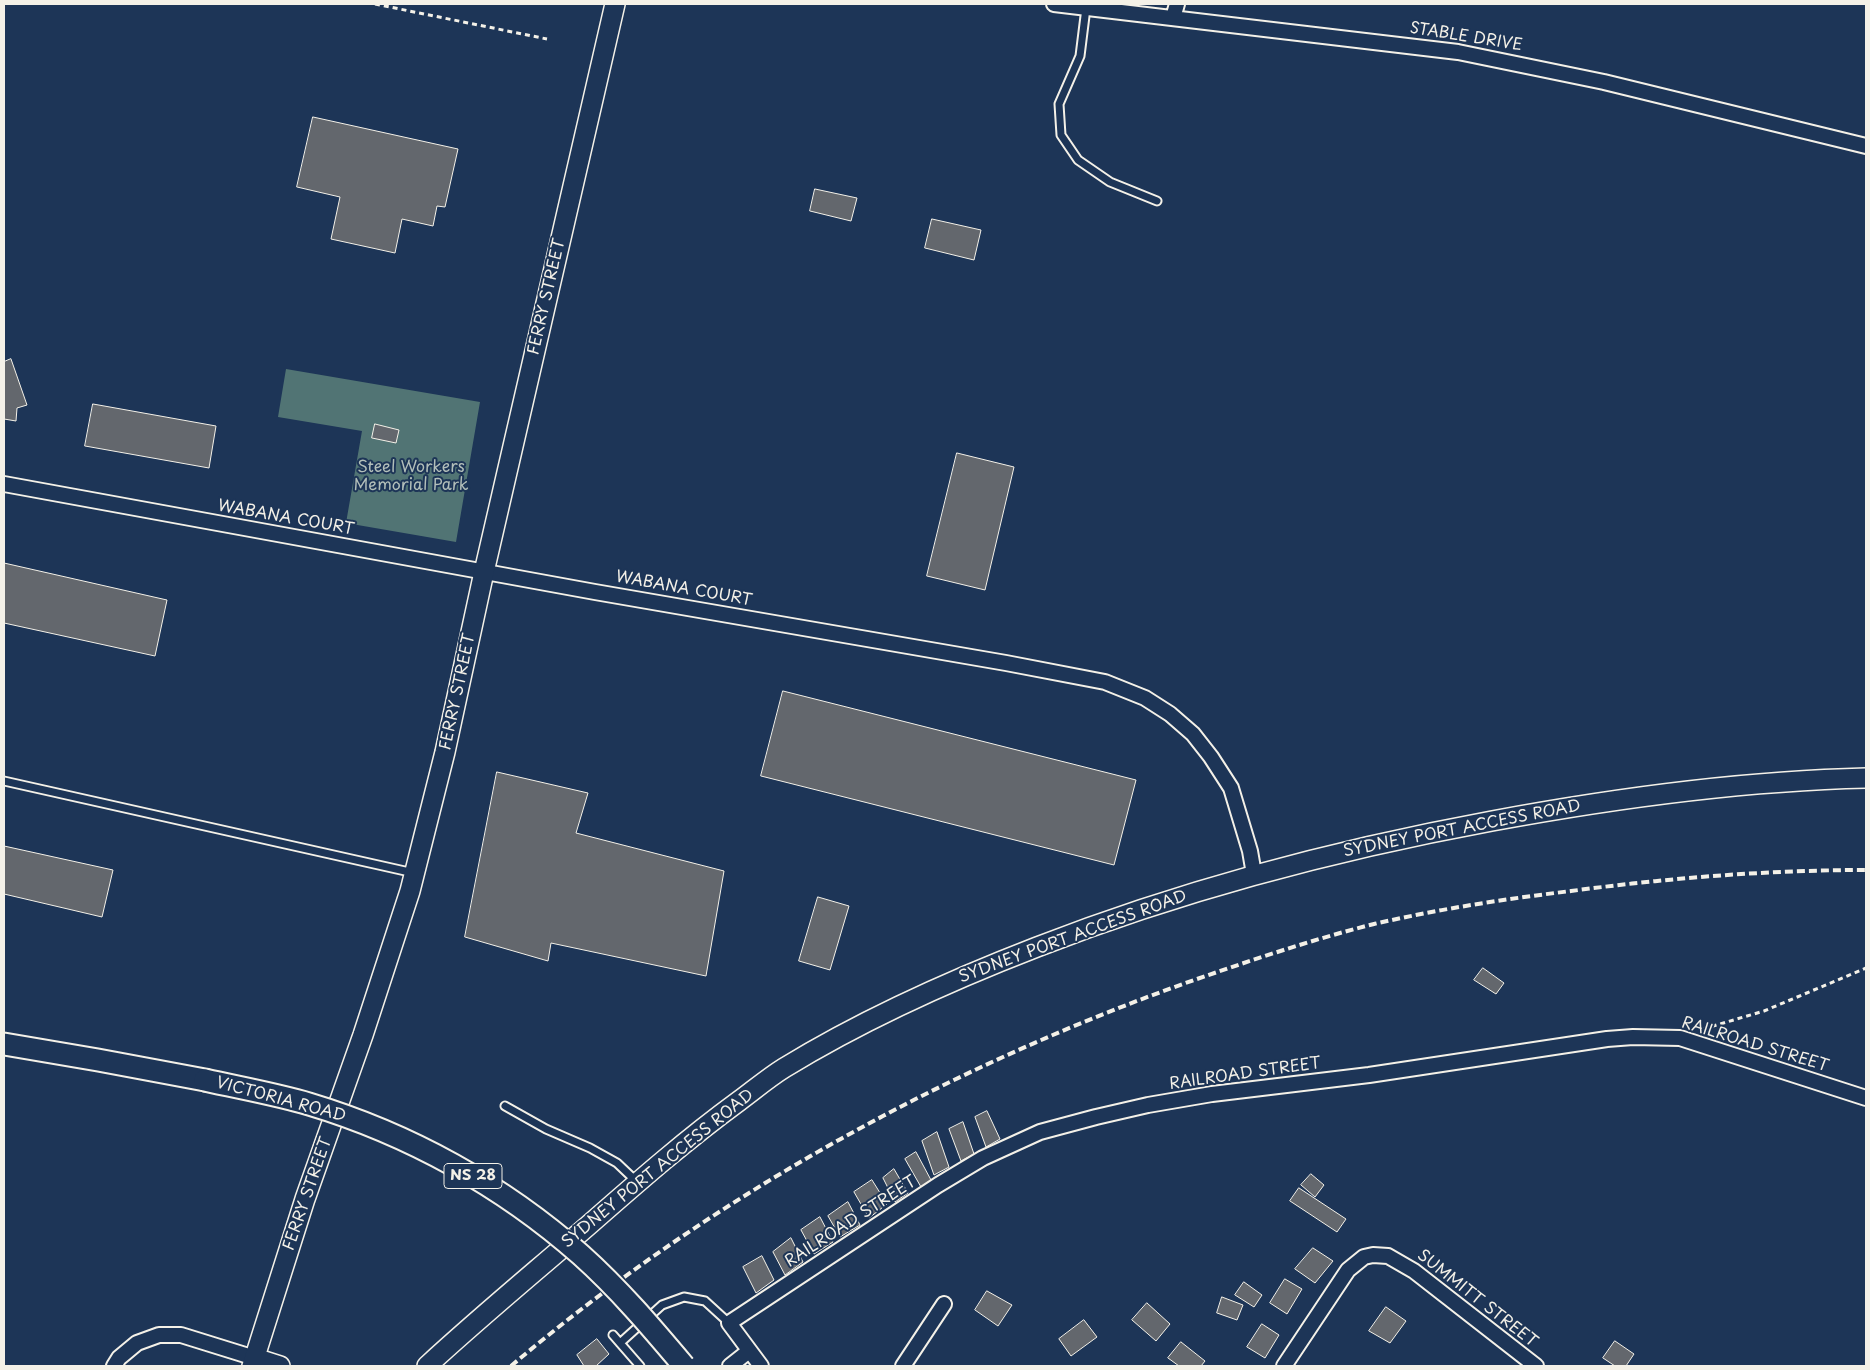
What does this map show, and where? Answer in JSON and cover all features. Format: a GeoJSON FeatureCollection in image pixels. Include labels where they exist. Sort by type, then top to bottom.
{"type":"FeatureCollection","features":[{"type":"Feature","properties":{"kind":"main road","name":"VICTORIA ROAD"},"geometry":{"type":"LineString","coordinates":[[4,1044],[205,1080],[308,1103],[406,1140],[499,1192],[582,1256],[626,1299],[684,1366]]}},
{"type":"Feature","properties":{"kind":"street","name":"FERRY STREET"},"geometry":{"type":"LineString","coordinates":[[253,1362],[306,1198],[384,972],[415,873],[445,752],[484,572],[615,4]]}},
{"type":"Feature","properties":{"kind":"street","name":"STABLE DRIVE"},"geometry":{"type":"LineString","coordinates":[[1054,4],[1458,52],[1604,82],[1866,146]]}},
{"type":"Feature","properties":{"kind":"street"},"geometry":{"type":"LineString","coordinates":[[1173,18],[1177,4]]}},
{"type":"Feature","properties":{"kind":"street","name":"WABANA COURT"},"geometry":{"type":"LineString","coordinates":[[4,484],[484,572],[1105,682],[1145,698],[1170,714],[1193,734],[1211,757],[1231,788],[1250,851],[1254,874]]}},
{"type":"Feature","properties":{"kind":"street","name":"SYDNEY PORT ACCESS ROAD"},"geometry":{"type":"LineString","coordinates":[[432,1362],[638,1182],[711,1122],[779,1071],[857,1026],[965,976],[1141,908],[1254,874],[1431,832],[1576,805],[1720,787],[1866,778]]}},
{"type":"Feature","properties":{"kind":"street","name":"RAILROAD STREET"},"geometry":{"type":"LineString","coordinates":[[728,1323],[938,1185],[983,1158],[1040,1132],[1096,1116],[1148,1105],[1212,1094],[1369,1076],[1607,1039],[1633,1037],[1680,1038],[1866,1098]]}},
{"type":"Feature","properties":{"kind":"street","name":"SUMMITT STREET"},"geometry":{"type":"LineString","coordinates":[[1284,1366],[1348,1270],[1368,1255],[1388,1256],[1414,1271],[1536,1366]]}},
{"type":"Feature","properties":{"kind":"street"},"geometry":{"type":"LineString","coordinates":[[903,1366],[944,1304]]}},
{"type":"Feature","properties":{"kind":"street"},"geometry":{"type":"LineString","coordinates":[[728,1323],[761,1366]]}},
{"type":"Feature","properties":{"kind":"street"},"geometry":{"type":"LineString","coordinates":[[114,1366],[119,1358],[137,1343],[159,1336],[181,1335],[253,1362],[280,1366]]}},
{"type":"Feature","properties":{"kind":"street"},"geometry":{"type":"LineString","coordinates":[[730,1366],[749,1351]]}},
{"type":"Feature","properties":{"kind":"street"},"geometry":{"type":"LineString","coordinates":[[413,1366],[432,1362]]}},
{"type":"Feature","properties":{"kind":"lane"},"geometry":{"type":"LineString","coordinates":[[1086,8],[1080,56],[1059,104],[1060,135],[1078,160],[1086,166],[1110,182],[1157,201]]}},
{"type":"Feature","properties":{"kind":"lane"},"geometry":{"type":"LineString","coordinates":[[4,781],[415,873]]}},
{"type":"Feature","properties":{"kind":"lane"},"geometry":{"type":"LineString","coordinates":[[505,1106],[546,1129],[590,1148],[617,1163],[638,1182]]}},
{"type":"Feature","properties":{"kind":"lane"},"geometry":{"type":"LineString","coordinates":[[620,1343],[662,1305],[684,1297],[705,1301],[728,1323]]}},
{"type":"Feature","properties":{"kind":"lane"},"geometry":{"type":"LineString","coordinates":[[613,1335],[640,1366]]}},
{"type":"Feature","properties":{"kind":"path"},"geometry":{"type":"LineString","coordinates":[[375,4],[547,39]]}},
{"type":"Feature","properties":{"kind":"path"},"geometry":{"type":"LineString","coordinates":[[1680,1038],[1764,1011],[1866,968]]}},
{"type":"Feature","properties":{"kind":"green space","name":"Steel Workers Memorial Park"},"geometry":{"type":"Polygon","coordinates":[[[286,369],[480,402],[456,542],[346,523],[362,431],[278,417],[286,369]]]}},
{"type":"Feature","properties":{"kind":"building"},"geometry":{"type":"Polygon","coordinates":[[[313,117],[458,149],[445,207],[437,206],[433,226],[402,219],[395,253],[331,239],[340,197],[297,187],[313,117]]]}},
{"type":"Feature","properties":{"kind":"building"},"geometry":{"type":"Polygon","coordinates":[[[815,189],[857,198],[851,221],[810,211],[815,189]]]}},
{"type":"Feature","properties":{"kind":"building"},"geometry":{"type":"Polygon","coordinates":[[[932,219],[981,230],[974,260],[925,248],[932,219]]]}},
{"type":"Feature","properties":{"kind":"building"},"geometry":{"type":"Polygon","coordinates":[[[11,359],[27,405],[17,408],[16,421],[4,419],[4,362],[11,359]]]}},
{"type":"Feature","properties":{"kind":"building"},"geometry":{"type":"Polygon","coordinates":[[[93,404],[216,426],[209,468],[85,446],[93,404]]]}},
{"type":"Feature","properties":{"kind":"building"},"geometry":{"type":"Polygon","coordinates":[[[375,424],[399,430],[396,443],[372,438],[375,424]]]}},
{"type":"Feature","properties":{"kind":"building"},"geometry":{"type":"Polygon","coordinates":[[[957,453],[1014,467],[985,590],[927,576],[957,453]]]}},
{"type":"Feature","properties":{"kind":"building"},"geometry":{"type":"Polygon","coordinates":[[[4,563],[167,600],[155,656],[4,623],[4,563]]]}},
{"type":"Feature","properties":{"kind":"building"},"geometry":{"type":"Polygon","coordinates":[[[783,691],[1136,780],[1114,865],[761,776],[783,691]]]}},
{"type":"Feature","properties":{"kind":"building"},"geometry":{"type":"Polygon","coordinates":[[[497,772],[588,793],[576,833],[724,871],[706,976],[551,943],[548,961],[465,937],[497,772]]]}},
{"type":"Feature","properties":{"kind":"building"},"geometry":{"type":"Polygon","coordinates":[[[4,846],[113,870],[102,917],[4,894],[4,846]]]}},
{"type":"Feature","properties":{"kind":"building"},"geometry":{"type":"Polygon","coordinates":[[[818,897],[849,906],[830,970],[799,961],[818,897]]]}},
{"type":"Feature","properties":{"kind":"building"},"geometry":{"type":"Polygon","coordinates":[[[1483,968],[1504,983],[1496,994],[1474,980],[1483,968]]]}},
{"type":"Feature","properties":{"kind":"building"},"geometry":{"type":"Polygon","coordinates":[[[987,1111],[1000,1139],[986,1147],[975,1117],[987,1111]]]}},
{"type":"Feature","properties":{"kind":"building"},"geometry":{"type":"Polygon","coordinates":[[[963,1122],[974,1154],[961,1161],[949,1129],[963,1122]]]}},
{"type":"Feature","properties":{"kind":"building"},"geometry":{"type":"Polygon","coordinates":[[[937,1132],[949,1167],[934,1175],[922,1141],[937,1132]]]}},
{"type":"Feature","properties":{"kind":"building"},"geometry":{"type":"Polygon","coordinates":[[[916,1152],[931,1180],[921,1187],[905,1159],[916,1152]]]}},
{"type":"Feature","properties":{"kind":"building"},"geometry":{"type":"Polygon","coordinates":[[[894,1169],[908,1193],[895,1202],[883,1178],[894,1169]]]}},
{"type":"Feature","properties":{"kind":"building"},"geometry":{"type":"Polygon","coordinates":[[[1311,1174],[1324,1185],[1315,1197],[1301,1185],[1311,1174]]]}},
{"type":"Feature","properties":{"kind":"building"},"geometry":{"type":"Polygon","coordinates":[[[872,1180],[887,1204],[869,1218],[854,1192],[872,1180]]]}},
{"type":"Feature","properties":{"kind":"building"},"geometry":{"type":"Polygon","coordinates":[[[1299,1188],[1346,1219],[1337,1232],[1290,1201],[1299,1188]]]}},
{"type":"Feature","properties":{"kind":"building"},"geometry":{"type":"Polygon","coordinates":[[[848,1202],[860,1225],[840,1237],[828,1216],[848,1202]]]}},
{"type":"Feature","properties":{"kind":"building"},"geometry":{"type":"Polygon","coordinates":[[[820,1217],[833,1242],[814,1254],[801,1230],[820,1217]]]}},
{"type":"Feature","properties":{"kind":"building"},"geometry":{"type":"Polygon","coordinates":[[[791,1238],[803,1262],[785,1275],[773,1252],[791,1238]]]}},
{"type":"Feature","properties":{"kind":"building"},"geometry":{"type":"Polygon","coordinates":[[[1313,1248],[1333,1261],[1315,1283],[1295,1269],[1313,1248]]]}},
{"type":"Feature","properties":{"kind":"building"},"geometry":{"type":"Polygon","coordinates":[[[762,1256],[774,1280],[756,1293],[743,1267],[762,1256]]]}},
{"type":"Feature","properties":{"kind":"building"},"geometry":{"type":"Polygon","coordinates":[[[1285,1279],[1302,1289],[1287,1314],[1270,1303],[1285,1279]]]}},
{"type":"Feature","properties":{"kind":"building"},"geometry":{"type":"Polygon","coordinates":[[[1244,1282],[1262,1295],[1254,1307],[1235,1295],[1244,1282]]]}},
{"type":"Feature","properties":{"kind":"building"},"geometry":{"type":"Polygon","coordinates":[[[987,1291],[1012,1305],[998,1326],[975,1310],[987,1291]]]}},
{"type":"Feature","properties":{"kind":"building"},"geometry":{"type":"Polygon","coordinates":[[[1222,1297],[1243,1305],[1237,1320],[1217,1313],[1222,1297]]]}},
{"type":"Feature","properties":{"kind":"building"},"geometry":{"type":"Polygon","coordinates":[[[1147,1303],[1170,1324],[1156,1341],[1132,1320],[1147,1303]]]}},
{"type":"Feature","properties":{"kind":"building"},"geometry":{"type":"Polygon","coordinates":[[[1386,1307],[1406,1321],[1390,1343],[1369,1331],[1386,1307]]]}},
{"type":"Feature","properties":{"kind":"building"},"geometry":{"type":"Polygon","coordinates":[[[1084,1320],[1097,1337],[1071,1356],[1059,1339],[1084,1320]]]}},
{"type":"Feature","properties":{"kind":"building"},"geometry":{"type":"Polygon","coordinates":[[[1262,1324],[1279,1335],[1265,1358],[1247,1347],[1262,1324]]]}},
{"type":"Feature","properties":{"kind":"building"},"geometry":{"type":"Polygon","coordinates":[[[597,1339],[609,1354],[596,1366],[584,1366],[577,1355],[597,1339]]]}},
{"type":"Feature","properties":{"kind":"building"},"geometry":{"type":"Polygon","coordinates":[[[1615,1341],[1634,1354],[1626,1366],[1615,1366],[1603,1358],[1615,1341]]]}},
{"type":"Feature","properties":{"kind":"building"},"geometry":{"type":"Polygon","coordinates":[[[1181,1342],[1205,1361],[1201,1366],[1179,1366],[1168,1358],[1181,1342]]]}},
{"type":"Feature","properties":{"kind":"railway"},"geometry":{"type":"LineString","coordinates":[[511,1366],[588,1304],[668,1246],[751,1192],[836,1141],[924,1095],[1013,1052],[1197,979],[1285,950],[1374,924],[1472,905],[1608,886],[1682,879],[1792,871],[1866,870]]}}]}
